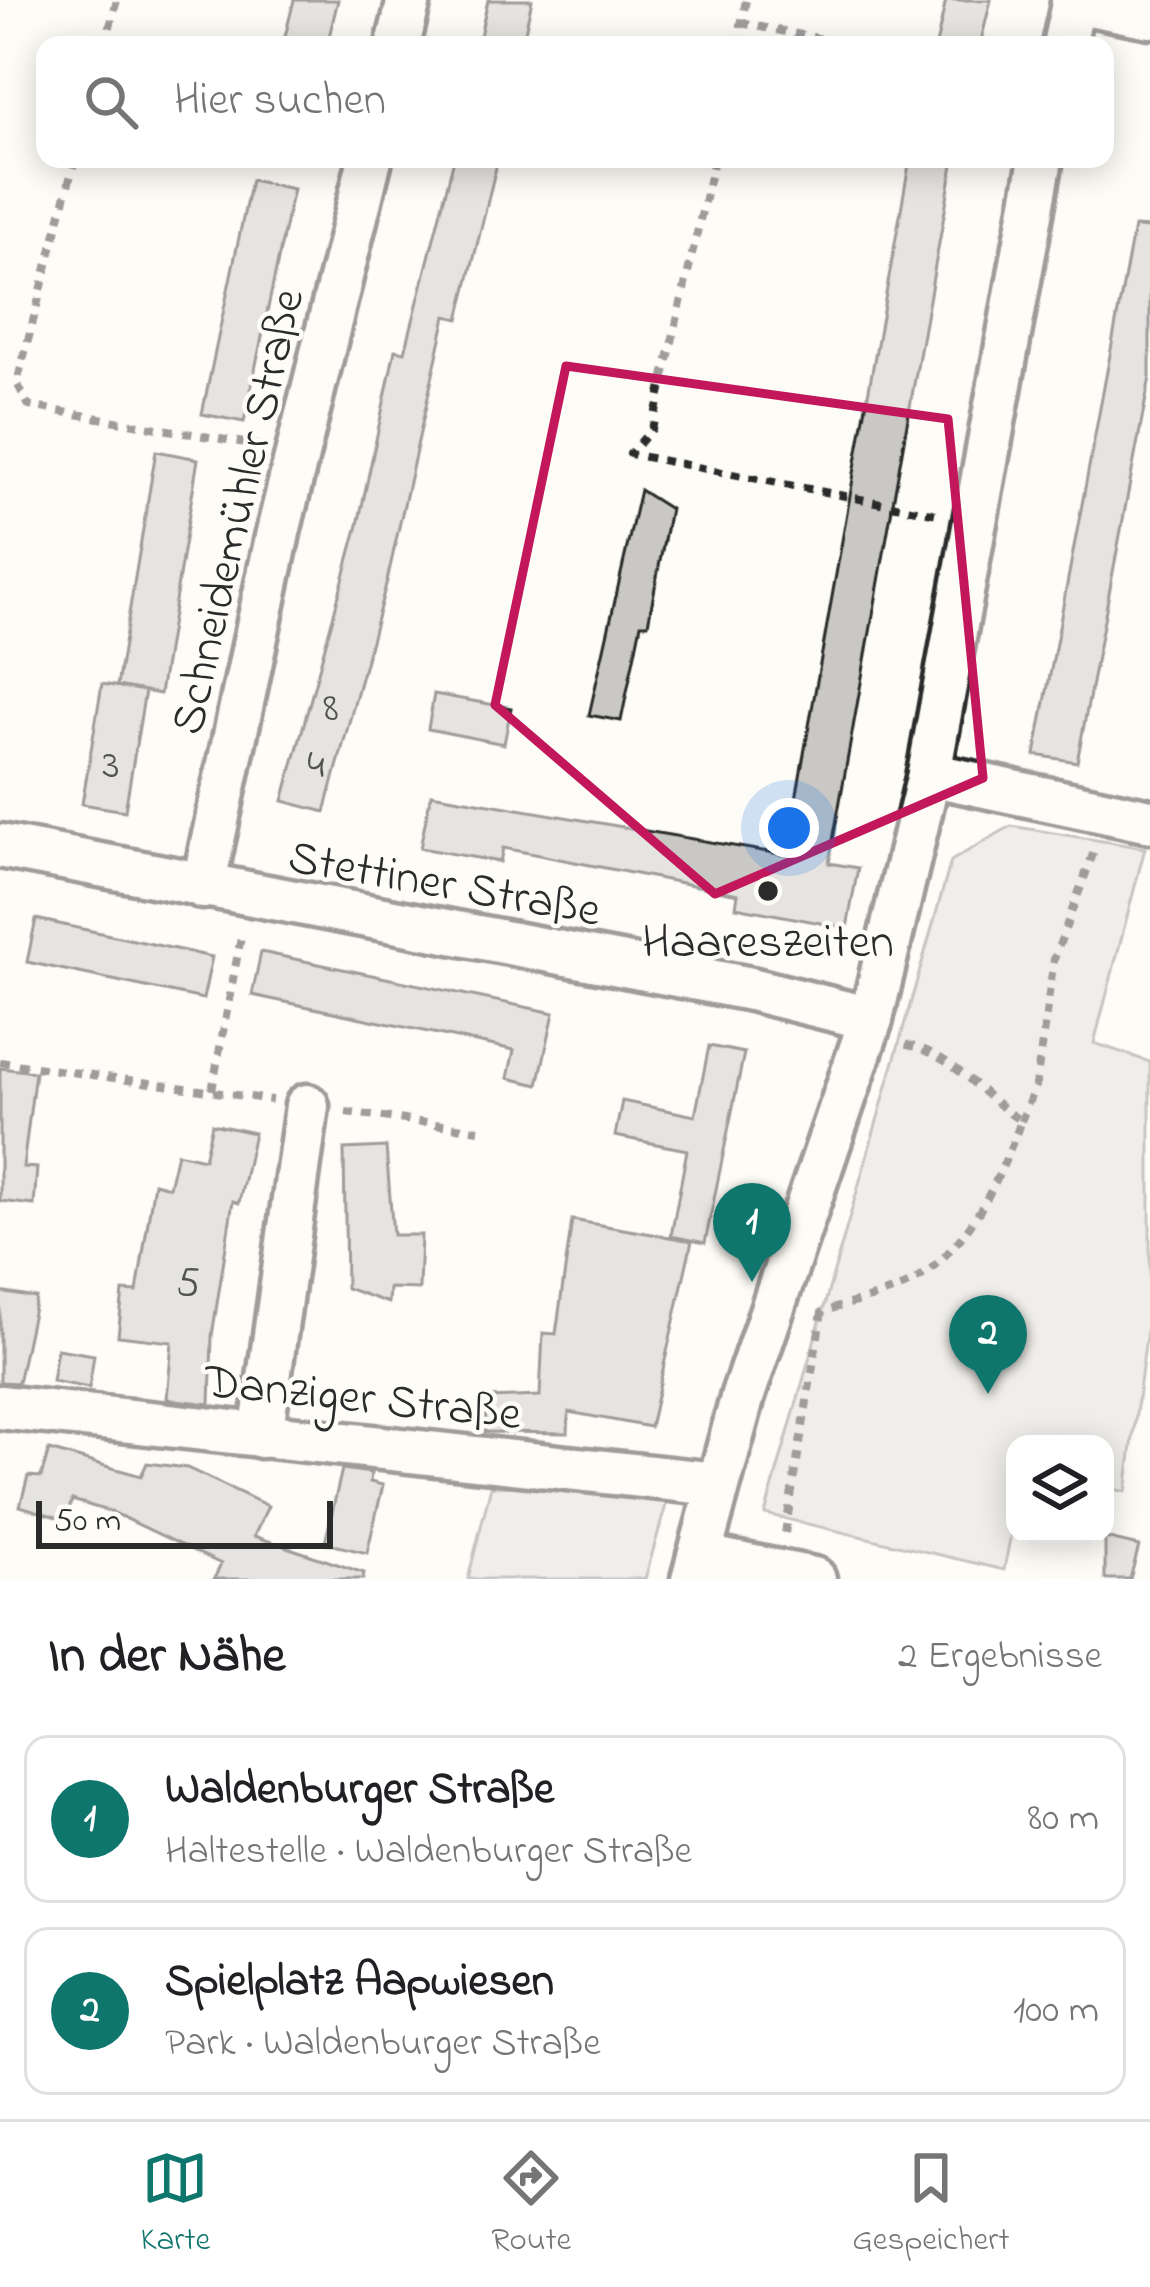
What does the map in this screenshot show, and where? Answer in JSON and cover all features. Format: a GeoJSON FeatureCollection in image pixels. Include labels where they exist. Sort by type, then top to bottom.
{"type":"FeatureCollection","features":[{"type":"Feature","properties":{"kind":"street"},"geometry":{"type":"LineString","coordinates":[[400,36],[409,0]]}},
{"type":"Feature","properties":{"kind":"street"},"geometry":{"type":"LineString","coordinates":[[1066,36],[1074,1],[1150,16]]}},
{"type":"Feature","properties":{"kind":"street","name":"Schneidemühler Straße"},"geometry":{"type":"LineString","coordinates":[[203,886],[298,452],[368,168]]}},
{"type":"Feature","properties":{"kind":"street"},"geometry":{"type":"LineString","coordinates":[[814,1579],[696,1567],[716,1484],[867,1030],[929,774],[1039,168]]}},
{"type":"Feature","properties":{"kind":"street"},"geometry":{"type":"LineString","coordinates":[[929,774],[1130,816]]}},
{"type":"Feature","properties":{"kind":"street","name":"Stettiner Straße"},"geometry":{"type":"LineString","coordinates":[[0,846],[751,989],[867,1030]]}},
{"type":"Feature","properties":{"kind":"street"},"geometry":{"type":"LineString","coordinates":[[261,1436],[307,1106]]}},
{"type":"Feature","properties":{"kind":"street","name":"Danziger Straße"},"geometry":{"type":"LineString","coordinates":[[0,1407],[716,1484]]}},
{"type":"Feature","properties":{"kind":"path"},"geometry":{"type":"LineString","coordinates":[[107,36],[117,0]]}},
{"type":"Feature","properties":{"kind":"path"},"geometry":{"type":"LineString","coordinates":[[739,36],[746,0]]}},
{"type":"Feature","properties":{"kind":"path"},"geometry":{"type":"LineString","coordinates":[[741,23],[807,36]]}},
{"type":"Feature","properties":{"kind":"path"},"geometry":{"type":"LineString","coordinates":[[74,168],[17,383],[29,406],[298,452]]}},
{"type":"Feature","properties":{"kind":"path"},"geometry":{"type":"LineString","coordinates":[[712,168],[652,429],[630,454],[975,521]]}},
{"type":"Feature","properties":{"kind":"path"},"geometry":{"type":"LineString","coordinates":[[784,1538],[822,1312],[917,1280],[979,1214],[1036,1084],[1054,959],[1130,816]]}},
{"type":"Feature","properties":{"kind":"path"},"geometry":{"type":"LineString","coordinates":[[212,1090],[249,897]]}},
{"type":"Feature","properties":{"kind":"path"},"geometry":{"type":"LineString","coordinates":[[867,1030],[920,1046],[1021,1120]]}},
{"type":"Feature","properties":{"kind":"path"},"geometry":{"type":"LineString","coordinates":[[0,1062],[479,1130]]}},
{"type":"Feature","properties":{"kind":"highlighted area"},"geometry":{"type":"Polygon","coordinates":[[[566,366],[948,419],[983,778],[715,894],[495,705],[566,366]]]}},
{"type":"Feature","properties":{"kind":"shaded area"},"geometry":{"type":"Polygon","coordinates":[[[1011,826],[1145,848],[1094,1043],[1150,1062],[1150,1306],[1126,1492],[1114,1489],[1114,1435],[1006,1435],[1009,1543],[1004,1570],[765,1514],[951,861],[1011,826]]]}},
{"type":"Feature","properties":{"kind":"shaded area"},"geometry":{"type":"Polygon","coordinates":[[[491,1486],[670,1491],[645,1579],[468,1579],[491,1486]]]}},
{"type":"Feature","properties":{"kind":"building"},"geometry":{"type":"Polygon","coordinates":[[[294,0],[338,0],[329,36],[285,36],[294,0]]]}},
{"type":"Feature","properties":{"kind":"building"},"geometry":{"type":"Polygon","coordinates":[[[488,0],[532,0],[524,36],[480,36],[488,0]]]}},
{"type":"Feature","properties":{"kind":"building"},"geometry":{"type":"Polygon","coordinates":[[[946,0],[991,0],[982,36],[938,36],[946,0]]]}},
{"type":"Feature","properties":{"kind":"building"},"geometry":{"type":"Polygon","coordinates":[[[452,168],[496,168],[459,319],[446,316],[387,581],[325,812],[283,801],[358,525],[395,350],[405,352],[452,168]]]}},
{"type":"Feature","properties":{"kind":"building"},"geometry":{"type":"Polygon","coordinates":[[[908,168],[952,168],[829,863],[858,868],[847,928],[736,907],[738,894],[503,848],[500,862],[420,848],[431,794],[786,855],[908,168]]]}},
{"type":"Feature","properties":{"kind":"building"},"geometry":{"type":"Polygon","coordinates":[[[251,180],[293,189],[244,422],[202,414],[251,180]]]}},
{"type":"Feature","properties":{"kind":"building"},"geometry":{"type":"Polygon","coordinates":[[[1134,227],[1150,228],[1150,377],[1077,762],[1035,755],[1134,227]]]}},
{"type":"Feature","properties":{"kind":"building"},"geometry":{"type":"Polygon","coordinates":[[[156,451],[198,459],[160,694],[117,686],[156,451]]]}},
{"type":"Feature","properties":{"kind":"building"},"geometry":{"type":"Polygon","coordinates":[[[640,490],[670,509],[648,624],[641,624],[621,721],[589,715],[640,490]]]}},
{"type":"Feature","properties":{"kind":"building"},"geometry":{"type":"Polygon","coordinates":[[[102,684],[145,691],[125,811],[82,804],[102,684]]]}},
{"type":"Feature","properties":{"kind":"building"},"geometry":{"type":"Polygon","coordinates":[[[434,694],[511,708],[504,744],[428,729],[434,694]]]}},
{"type":"Feature","properties":{"kind":"building"},"geometry":{"type":"Polygon","coordinates":[[[36,919],[212,957],[203,999],[27,962],[36,919]]]}},
{"type":"Feature","properties":{"kind":"building"},"geometry":{"type":"Polygon","coordinates":[[[261,952],[554,1013],[538,1085],[508,1078],[514,1050],[252,995],[261,952]]]}},
{"type":"Feature","properties":{"kind":"building"},"geometry":{"type":"Polygon","coordinates":[[[709,1046],[744,1053],[705,1243],[671,1236],[687,1150],[615,1136],[622,1101],[695,1116],[709,1046]]]}},
{"type":"Feature","properties":{"kind":"building"},"geometry":{"type":"Polygon","coordinates":[[[0,1068],[35,1072],[23,1167],[37,1168],[34,1205],[0,1201],[0,1068]]]}},
{"type":"Feature","properties":{"kind":"building"},"geometry":{"type":"Polygon","coordinates":[[[212,1124],[254,1133],[239,1203],[233,1201],[212,1336],[210,1404],[167,1399],[172,1342],[118,1336],[123,1291],[137,1292],[154,1183],[169,1187],[177,1153],[204,1159],[212,1124]]]}},
{"type":"Feature","properties":{"kind":"building"},"geometry":{"type":"Polygon","coordinates":[[[386,1147],[393,1235],[421,1235],[419,1289],[389,1288],[388,1303],[346,1288],[344,1149],[386,1147]]]}},
{"type":"Feature","properties":{"kind":"building"},"geometry":{"type":"Polygon","coordinates":[[[572,1220],[692,1241],[650,1427],[569,1412],[568,1433],[485,1432],[486,1398],[540,1396],[543,1333],[556,1334],[572,1220]]]}},
{"type":"Feature","properties":{"kind":"building"},"geometry":{"type":"Polygon","coordinates":[[[0,1292],[36,1298],[18,1383],[0,1382],[0,1292]]]}},
{"type":"Feature","properties":{"kind":"building"},"geometry":{"type":"Polygon","coordinates":[[[57,1349],[94,1355],[89,1388],[52,1381],[57,1349]]]}},
{"type":"Feature","properties":{"kind":"building"},"geometry":{"type":"Polygon","coordinates":[[[49,1450],[141,1476],[147,1463],[187,1468],[268,1506],[254,1536],[364,1573],[363,1579],[214,1579],[221,1564],[114,1513],[72,1500],[66,1520],[20,1506],[28,1476],[41,1477],[49,1450]]]}},
{"type":"Feature","properties":{"kind":"building"},"geometry":{"type":"Polygon","coordinates":[[[342,1469],[371,1473],[370,1482],[383,1485],[367,1553],[325,1543],[342,1469]]]}},
{"type":"Feature","properties":{"kind":"building"},"geometry":{"type":"Polygon","coordinates":[[[1114,1540],[1139,1546],[1130,1579],[1105,1579],[1105,1543],[1114,1540]]]}},
{"type":"Feature","properties":{"kind":"place","name":"Haareszeiten"},"geometry":{"type":"Point","coordinates":[768,891]}},
{"type":"Feature","properties":{"kind":"place","name":"Waldenburger Straße"},"geometry":{"type":"Point","coordinates":[752,1282]}},
{"type":"Feature","properties":{"kind":"place","name":"Spielplatz Aapwiesen"},"geometry":{"type":"Point","coordinates":[988,1394]}}]}
